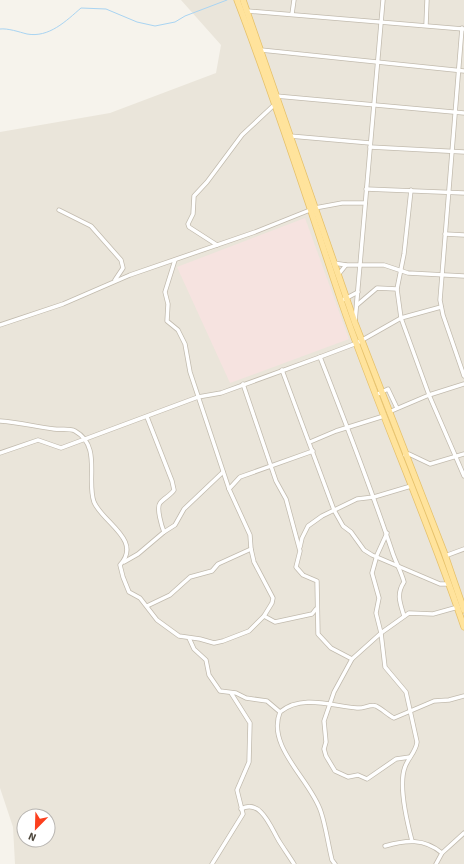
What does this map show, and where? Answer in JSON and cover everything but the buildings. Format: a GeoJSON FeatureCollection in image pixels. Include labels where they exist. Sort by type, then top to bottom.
{"type":"FeatureCollection","features":[{"type":"Feature","properties":{"kind":"main road"},"geometry":{"type":"LineString","coordinates":[[237,0],[274,105],[338,274],[344,299],[387,414],[411,486],[452,582]]}},
{"type":"Feature","properties":{"kind":"main road"},"geometry":{"type":"LineString","coordinates":[[243,0],[290,136],[335,281],[355,323],[359,341]]}},
{"type":"Feature","properties":{"kind":"main road"},"geometry":{"type":"LineString","coordinates":[[387,414],[406,455],[445,556],[460,606],[464,627]]}},
{"type":"Feature","properties":{"kind":"main road"},"geometry":{"type":"LineString","coordinates":[[460,606],[464,610]]}},
{"type":"Feature","properties":{"kind":"street"},"geometry":{"type":"LineString","coordinates":[[292,14],[294,0]]}},
{"type":"Feature","properties":{"kind":"street"},"geometry":{"type":"LineString","coordinates":[[355,323],[383,0]]}},
{"type":"Feature","properties":{"kind":"street"},"geometry":{"type":"LineString","coordinates":[[426,25],[427,0]]}},
{"type":"Feature","properties":{"kind":"street"},"geometry":{"type":"LineString","coordinates":[[247,12],[292,14],[463,28],[450,192],[441,274],[441,307],[464,376]]}},
{"type":"Feature","properties":{"kind":"street"},"geometry":{"type":"LineString","coordinates":[[261,50],[464,71]]}},
{"type":"Feature","properties":{"kind":"street"},"geometry":{"type":"LineString","coordinates":[[276,96],[464,113]]}},
{"type":"Feature","properties":{"kind":"street"},"geometry":{"type":"LineString","coordinates":[[217,245],[189,227],[188,224],[193,214],[194,196],[207,182],[242,135],[274,105]]}},
{"type":"Feature","properties":{"kind":"street"},"geometry":{"type":"LineString","coordinates":[[290,136],[370,145],[464,152]]}},
{"type":"Feature","properties":{"kind":"street"},"geometry":{"type":"LineString","coordinates":[[366,188],[464,193]]}},
{"type":"Feature","properties":{"kind":"street"},"geometry":{"type":"LineString","coordinates":[[411,190],[404,254],[397,289],[401,318],[429,395],[464,476]]}},
{"type":"Feature","properties":{"kind":"street"},"geometry":{"type":"LineString","coordinates":[[0,325],[76,299],[114,281],[313,209],[342,203],[365,202]]}},
{"type":"Feature","properties":{"kind":"street"},"geometry":{"type":"LineString","coordinates":[[60,210],[91,226],[121,260],[123,268],[114,281]]}},
{"type":"Feature","properties":{"kind":"street"},"geometry":{"type":"LineString","coordinates":[[445,234],[464,235]]}},
{"type":"Feature","properties":{"kind":"street"},"geometry":{"type":"LineString","coordinates":[[0,421],[21,422],[59,430],[68,429],[76,432],[84,440],[92,456],[91,484],[95,505],[126,540],[127,553],[123,563],[120,565],[129,592],[140,598],[157,620],[179,636],[214,643],[249,631],[264,616],[272,605],[273,600],[254,562],[250,535],[223,472],[190,372],[185,344],[179,333],[168,323],[168,304],[165,292],[175,260]]}},
{"type":"Feature","properties":{"kind":"street"},"geometry":{"type":"LineString","coordinates":[[334,263],[346,265],[384,265],[408,273],[464,276]]}},
{"type":"Feature","properties":{"kind":"street"},"geometry":{"type":"LineString","coordinates":[[335,281],[338,274],[346,265]]}},
{"type":"Feature","properties":{"kind":"street"},"geometry":{"type":"LineString","coordinates":[[357,304],[377,288],[397,289]]}},
{"type":"Feature","properties":{"kind":"street"},"geometry":{"type":"LineString","coordinates":[[344,299],[358,292]]}},
{"type":"Feature","properties":{"kind":"street"},"geometry":{"type":"LineString","coordinates":[[0,453],[34,441],[42,440],[61,448],[198,397],[221,393],[320,357],[359,341],[401,318],[441,307]]}},
{"type":"Feature","properties":{"kind":"street"},"geometry":{"type":"LineString","coordinates":[[320,357],[374,497],[404,582],[399,589],[398,597],[404,616]]}},
{"type":"Feature","properties":{"kind":"street"},"geometry":{"type":"LineString","coordinates":[[282,370],[334,510],[343,526],[351,532],[364,550],[377,555],[387,562],[440,584],[452,582]]}},
{"type":"Feature","properties":{"kind":"street"},"geometry":{"type":"LineString","coordinates":[[243,384],[276,481],[284,492],[300,548]]}},
{"type":"Feature","properties":{"kind":"street"},"geometry":{"type":"LineString","coordinates":[[310,442],[347,427],[387,414],[397,408],[429,395],[464,384]]}},
{"type":"Feature","properties":{"kind":"street"},"geometry":{"type":"LineString","coordinates":[[379,393],[388,389],[397,408]]}},
{"type":"Feature","properties":{"kind":"street"},"geometry":{"type":"LineString","coordinates":[[147,417],[172,481],[174,490],[160,503],[158,507],[161,525],[164,532]]}},
{"type":"Feature","properties":{"kind":"street"},"geometry":{"type":"LineString","coordinates":[[229,489],[240,477],[313,451]]}},
{"type":"Feature","properties":{"kind":"street"},"geometry":{"type":"LineString","coordinates":[[406,455],[409,454],[430,464],[464,454]]}},
{"type":"Feature","properties":{"kind":"street"},"geometry":{"type":"LineString","coordinates":[[123,563],[138,554],[164,532],[175,525],[184,509],[223,472]]}},
{"type":"Feature","properties":{"kind":"street"},"geometry":{"type":"LineString","coordinates":[[352,659],[332,648],[318,634],[316,581],[303,575],[296,567],[302,538],[309,524],[356,499],[374,497],[411,486]]}},
{"type":"Feature","properties":{"kind":"street"},"geometry":{"type":"LineString","coordinates":[[386,533],[377,555],[372,573],[378,590],[376,613],[381,633],[385,667],[406,692],[409,712],[417,742],[416,749],[404,768],[403,799],[412,841]]}},
{"type":"Feature","properties":{"kind":"street"},"geometry":{"type":"LineString","coordinates":[[146,606],[170,595],[190,577],[212,570],[218,564],[251,549]]}},
{"type":"Feature","properties":{"kind":"street"},"geometry":{"type":"LineString","coordinates":[[445,556],[464,549]]}},
{"type":"Feature","properties":{"kind":"street"},"geometry":{"type":"LineString","coordinates":[[410,757],[396,759],[368,779],[358,775],[348,777],[335,771],[326,756],[324,749],[326,742],[324,721],[330,704],[352,659],[381,633],[410,613],[421,612],[433,614],[460,606]]}},
{"type":"Feature","properties":{"kind":"street"},"geometry":{"type":"LineString","coordinates":[[264,616],[275,622],[307,616],[312,614],[316,609]]}},
{"type":"Feature","properties":{"kind":"street"},"geometry":{"type":"LineString","coordinates":[[189,638],[194,649],[206,660],[209,675],[216,687],[220,690],[236,693],[246,698],[267,702],[280,712]]}},
{"type":"Feature","properties":{"kind":"street"},"geometry":{"type":"LineString","coordinates":[[212,864],[243,814],[237,790],[249,762],[250,724],[231,693]]}},
{"type":"Feature","properties":{"kind":"street"},"geometry":{"type":"LineString","coordinates":[[335,864],[332,860],[321,811],[312,791],[284,750],[276,726],[280,712],[290,706],[318,701],[360,709],[376,706],[394,718],[434,701],[448,700],[464,696]]}},
{"type":"Feature","properties":{"kind":"street"},"geometry":{"type":"LineString","coordinates":[[241,809],[252,807],[263,814],[294,864]]}},
{"type":"Feature","properties":{"kind":"street"},"geometry":{"type":"LineString","coordinates":[[436,864],[442,853],[464,832]]}},
{"type":"Feature","properties":{"kind":"street"},"geometry":{"type":"LineString","coordinates":[[385,846],[412,841],[428,844],[442,853]]}},
{"type":"Feature","properties":{"kind":"shaded area"},"geometry":{"type":"Polygon","coordinates":[[[181,0],[464,0],[464,864],[15,864],[13,827],[0,788],[0,132],[110,113],[216,73],[221,45],[181,0]]]}},
{"type":"Feature","properties":{"kind":"shaded area"},"geometry":{"type":"Polygon","coordinates":[[[305,218],[349,339],[230,383],[177,267],[305,218]]]}},
{"type":"Feature","properties":{"kind":"waterway"},"geometry":{"type":"LineString","coordinates":[[0,29],[35,35],[43,33],[57,27],[81,8],[106,9],[137,22],[155,26],[175,22],[185,16],[227,0]]}}]}
